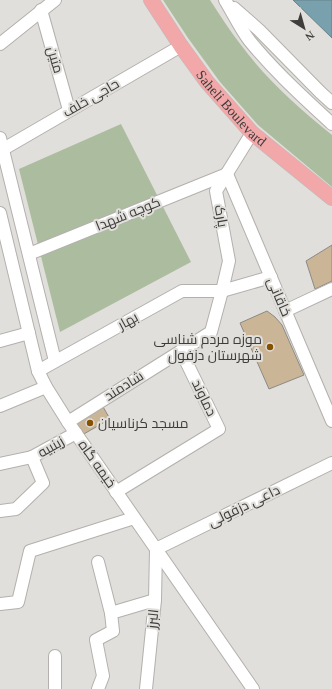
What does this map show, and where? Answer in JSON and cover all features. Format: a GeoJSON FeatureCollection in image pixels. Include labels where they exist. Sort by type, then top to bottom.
{"type":"FeatureCollection","features":[{"type":"Feature","properties":{"kind":"main road","name":"Saheli Boulevard"},"geometry":{"type":"LineString","coordinates":[[151,0],[207,82],[252,133],[332,198]]}},
{"type":"Feature","properties":{"kind":"street"},"geometry":{"type":"LineString","coordinates":[[0,44],[55,0]]}},
{"type":"Feature","properties":{"kind":"street"},"geometry":{"type":"LineString","coordinates":[[225,0],[259,30],[332,103]]}},
{"type":"Feature","properties":{"kind":"street"},"geometry":{"type":"LineString","coordinates":[[225,0],[249,39],[295,90],[332,124]]}},
{"type":"Feature","properties":{"kind":"street","name":"متین"},"geometry":{"type":"LineString","coordinates":[[41,10],[70,110]]}},
{"type":"Feature","properties":{"kind":"street","name":"حاجی خلف"},"geometry":{"type":"LineString","coordinates":[[1,150],[181,46]]}},
{"type":"Feature","properties":{"kind":"street","name":"پارک"},"geometry":{"type":"LineString","coordinates":[[222,290],[228,262],[216,191],[252,133]]}},
{"type":"Feature","properties":{"kind":"street"},"geometry":{"type":"LineString","coordinates":[[0,138],[1,150],[56,361]]}},
{"type":"Feature","properties":{"kind":"street","name":"کوچه شهدا"},"geometry":{"type":"LineString","coordinates":[[29,254],[226,174]]}},
{"type":"Feature","properties":{"kind":"street","name":"خاقانی"},"geometry":{"type":"LineString","coordinates":[[226,174],[332,421]]}},
{"type":"Feature","properties":{"kind":"street","name":"خیمه گاه"},"geometry":{"type":"LineString","coordinates":[[0,213],[6,260],[29,333],[38,371],[46,387],[68,422],[253,689]]}},
{"type":"Feature","properties":{"kind":"street","name":"بهار"},"geometry":{"type":"LineString","coordinates":[[38,371],[182,291],[222,290],[270,277]]}},
{"type":"Feature","properties":{"kind":"street"},"geometry":{"type":"LineString","coordinates":[[285,311],[332,289]]}},
{"type":"Feature","properties":{"kind":"street"},"geometry":{"type":"LineString","coordinates":[[181,351],[211,332],[222,290]]}},
{"type":"Feature","properties":{"kind":"street"},"geometry":{"type":"LineString","coordinates":[[0,341],[29,333]]}},
{"type":"Feature","properties":{"kind":"street","name":"شادمند"},"geometry":{"type":"LineString","coordinates":[[68,422],[181,351]]}},
{"type":"Feature","properties":{"kind":"street","name":"دماوند"},"geometry":{"type":"LineString","coordinates":[[116,492],[219,429],[181,351]]}},
{"type":"Feature","properties":{"kind":"street"},"geometry":{"type":"LineString","coordinates":[[0,406],[46,387]]}},
{"type":"Feature","properties":{"kind":"street","name":"زینبیه"},"geometry":{"type":"LineString","coordinates":[[0,511],[16,508],[43,483],[32,457],[76,433]]}},
{"type":"Feature","properties":{"kind":"street"},"geometry":{"type":"LineString","coordinates":[[0,464],[32,457]]}},
{"type":"Feature","properties":{"kind":"street","name":"داعی دزفولی"},"geometry":{"type":"LineString","coordinates":[[156,549],[332,463]]}},
{"type":"Feature","properties":{"kind":"street"},"geometry":{"type":"LineString","coordinates":[[0,604],[18,602],[30,551],[134,518]]}},
{"type":"Feature","properties":{"kind":"street","name":"البرز"},"geometry":{"type":"LineString","coordinates":[[146,689],[155,600],[156,549]]}},
{"type":"Feature","properties":{"kind":"street"},"geometry":{"type":"LineString","coordinates":[[98,562],[111,613],[113,631],[96,640],[103,676],[98,689]]}},
{"type":"Feature","properties":{"kind":"street"},"geometry":{"type":"LineString","coordinates":[[111,613],[155,600]]}},
{"type":"Feature","properties":{"kind":"street"},"geometry":{"type":"LineString","coordinates":[[55,656],[55,689]]}},
{"type":"Feature","properties":{"kind":"green space"},"geometry":{"type":"Polygon","coordinates":[[[163,0],[210,0],[251,58],[296,104],[332,135],[332,187],[258,125],[220,82],[163,0]]]}},
{"type":"Feature","properties":{"kind":"green space"},"geometry":{"type":"Polygon","coordinates":[[[121,124],[191,262],[60,332],[19,169],[121,124]]]}},
{"type":"Feature","properties":{"kind":"water"},"geometry":{"type":"Polygon","coordinates":[[[293,0],[332,0],[332,38],[293,0]]]}},
{"type":"Feature","properties":{"kind":"building"},"geometry":{"type":"Polygon","coordinates":[[[332,245],[332,281],[315,289],[306,261],[332,245]]]}},
{"type":"Feature","properties":{"kind":"building"},"geometry":{"type":"Polygon","coordinates":[[[267,311],[282,325],[304,375],[269,389],[240,323],[267,311]]]}},
{"type":"Feature","properties":{"kind":"building","name":"مسجد کرناسیان"},"geometry":{"type":"Polygon","coordinates":[[[102,405],[110,419],[82,435],[76,427],[79,420],[102,405]]]}},
{"type":"Feature","properties":{"kind":"place","name":"موزه مردم شناسی شهرستان دزفول"},"geometry":{"type":"Point","coordinates":[270,347]}},
{"type":"Feature","properties":{"kind":"place","name":"مسجد کرناسیان"},"geometry":{"type":"Point","coordinates":[90,423]}}]}
